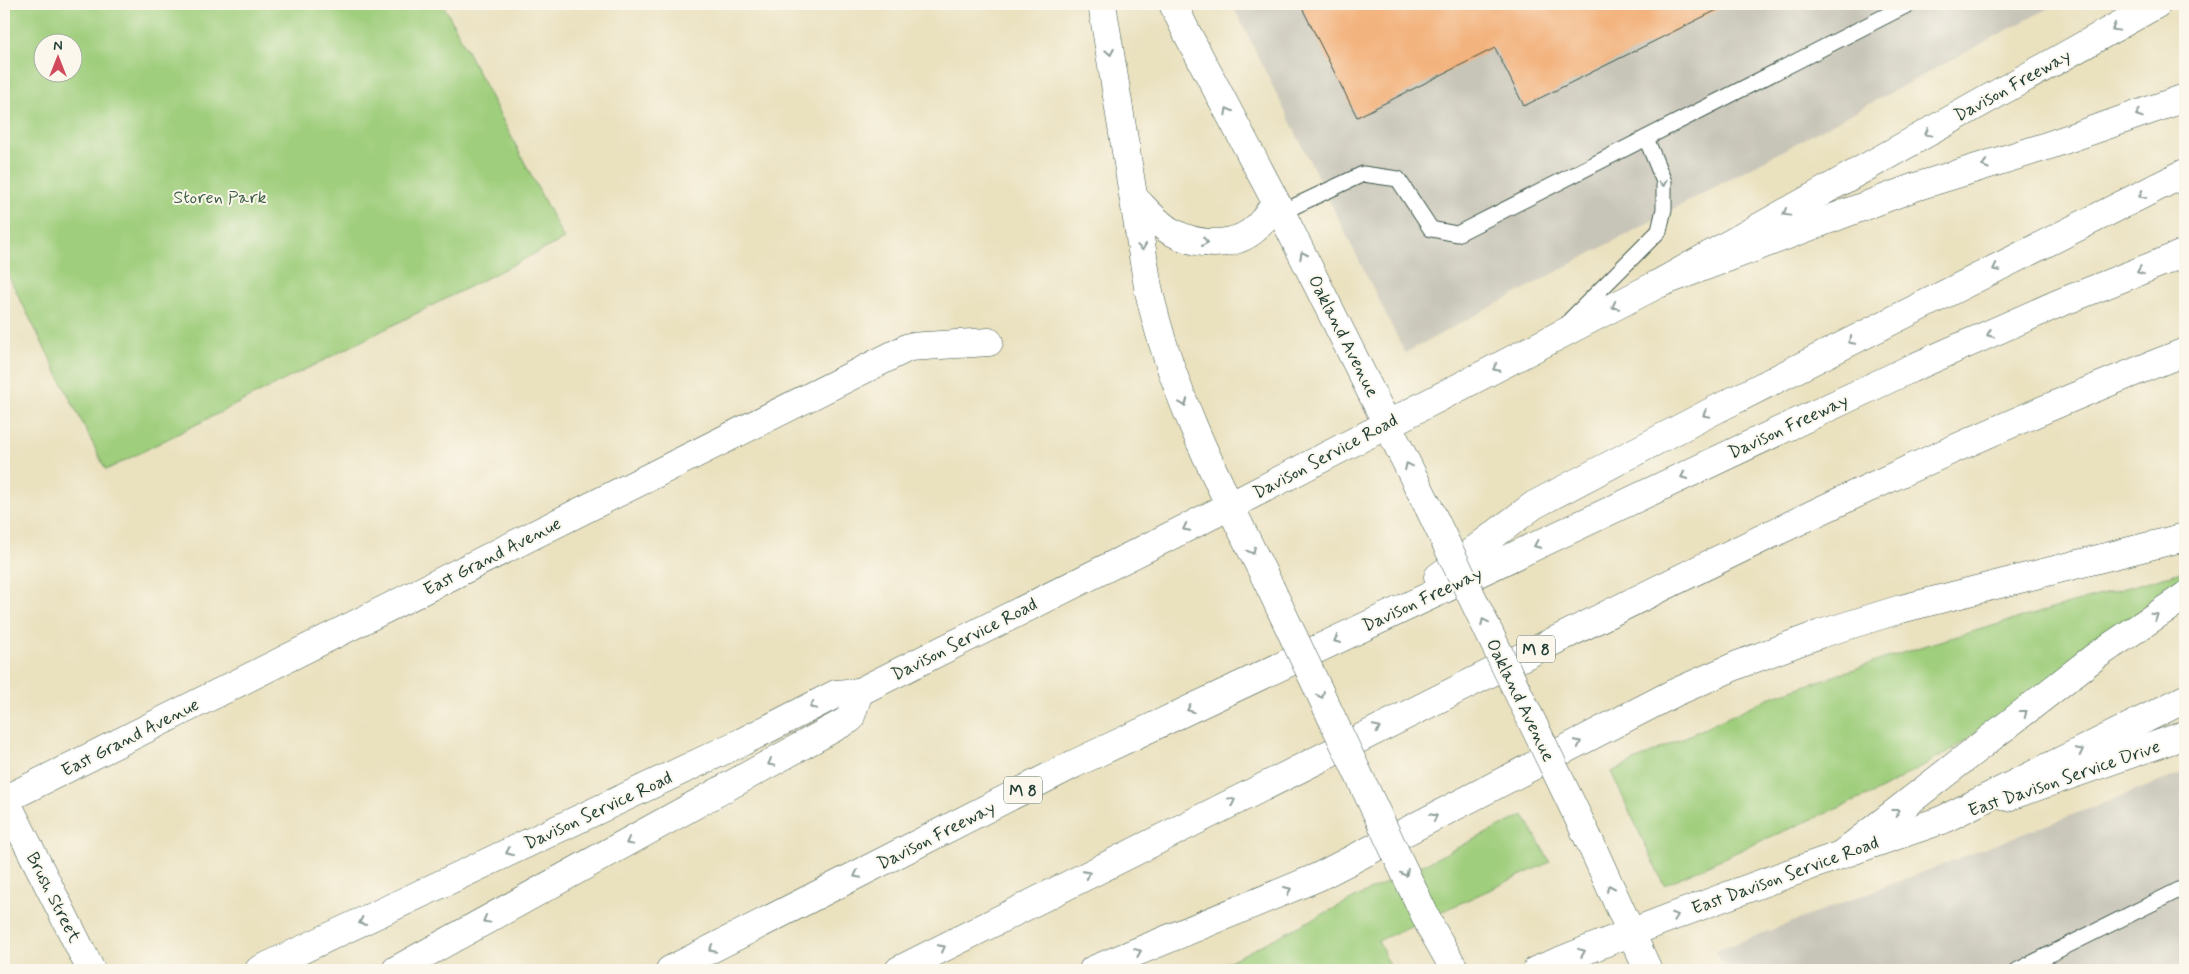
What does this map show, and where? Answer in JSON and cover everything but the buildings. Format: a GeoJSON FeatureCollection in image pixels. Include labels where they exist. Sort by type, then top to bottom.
{"type":"FeatureCollection","features":[{"type":"Feature","properties":{"kind":"main road"},"geometry":{"type":"LineString","coordinates":[[1102,4],[1136,200],[1148,286],[1156,323],[1191,421],[1430,926],[1455,970]]}},
{"type":"Feature","properties":{"kind":"main road","name":"Oakland Avenue"},"geometry":{"type":"LineString","coordinates":[[1173,4],[1279,207],[1388,423],[1588,840],[1648,970]]}},
{"type":"Feature","properties":{"kind":"main road","name":"Davison Freeway"},"geometry":{"type":"LineString","coordinates":[[1658,284],[2157,4]]}},
{"type":"Feature","properties":{"kind":"main road"},"geometry":{"type":"LineString","coordinates":[[1658,284],[1915,187],[2044,147],[2185,98]]}},
{"type":"Feature","properties":{"kind":"main road"},"geometry":{"type":"LineString","coordinates":[[1381,619],[1534,505],[1711,412],[2185,173]]}},
{"type":"Feature","properties":{"kind":"main road"},"geometry":{"type":"LineString","coordinates":[[1136,200],[1169,231],[1206,244],[1226,243],[1245,236],[1279,207]]}},
{"type":"Feature","properties":{"kind":"main road","name":"Davison Freeway"},"geometry":{"type":"LineString","coordinates":[[670,970],[1074,764],[1910,369],[2057,304],[2185,253]]}},
{"type":"Feature","properties":{"kind":"main road","name":"Davison Service Road"},"geometry":{"type":"LineString","coordinates":[[259,970],[733,746],[836,694],[859,692],[1230,506],[1658,284]]}},
{"type":"Feature","properties":{"kind":"main road","name":"East Grand Avenue"},"geometry":{"type":"LineString","coordinates":[[4,799],[909,347],[989,342]]}},
{"type":"Feature","properties":{"kind":"main road","name":"M 8"},"geometry":{"type":"LineString","coordinates":[[899,970],[1177,828],[1801,518],[2008,424],[2185,352]]}},
{"type":"Feature","properties":{"kind":"main road"},"geometry":{"type":"LineString","coordinates":[[1093,970],[1318,877],[1674,693],[1740,664],[1820,634],[1901,609],[2185,537]]}},
{"type":"Feature","properties":{"kind":"main road"},"geometry":{"type":"LineString","coordinates":[[1843,853],[2096,656],[2185,596]]}},
{"type":"Feature","properties":{"kind":"main road"},"geometry":{"type":"LineString","coordinates":[[396,970],[850,719],[859,692]]}},
{"type":"Feature","properties":{"kind":"main road"},"geometry":{"type":"LineString","coordinates":[[1942,820],[2185,699]]}},
{"type":"Feature","properties":{"kind":"main road","name":"East Davison Service Drive"},"geometry":{"type":"LineString","coordinates":[[1942,820],[2185,734]]}},
{"type":"Feature","properties":{"kind":"main road","name":"Brush Street"},"geometry":{"type":"LineString","coordinates":[[4,799],[91,970]]}},
{"type":"Feature","properties":{"kind":"main road","name":"East Davison Service Road"},"geometry":{"type":"LineString","coordinates":[[1630,932],[1843,853],[1942,820]]}},
{"type":"Feature","properties":{"kind":"main road"},"geometry":{"type":"LineString","coordinates":[[1537,970],[1630,932]]}},
{"type":"Feature","properties":{"kind":"lane"},"geometry":{"type":"LineString","coordinates":[[1279,207],[1363,174],[1398,179],[1431,229],[1457,234],[1909,4]]}},
{"type":"Feature","properties":{"kind":"lane"},"geometry":{"type":"LineString","coordinates":[[1550,339],[1659,231],[1664,209],[1664,182],[1646,138]]}},
{"type":"Feature","properties":{"kind":"lane"},"geometry":{"type":"LineString","coordinates":[[2018,970],[2185,887]]}},
{"type":"Feature","properties":{"kind":"shaded area"},"geometry":{"type":"Polygon","coordinates":[[[1232,4],[2056,4],[1405,353],[1232,4]]]}},
{"type":"Feature","properties":{"kind":"shaded area"},"geometry":{"type":"Polygon","coordinates":[[[2185,772],[2185,970],[1725,970],[1716,951],[2185,772]]]}},
{"type":"Feature","properties":{"kind":"green space","name":"Storen Park"},"geometry":{"type":"Polygon","coordinates":[[[4,4],[443,4],[564,239],[106,470],[4,267],[4,4]]]}},
{"type":"Feature","properties":{"kind":"green space"},"geometry":{"type":"Polygon","coordinates":[[[2181,572],[2185,578],[1955,748],[1874,793],[1664,885],[1611,772],[1771,697],[1926,645],[2181,572]]]}},
{"type":"Feature","properties":{"kind":"green space"},"geometry":{"type":"Polygon","coordinates":[[[1524,815],[1550,862],[1378,941],[1392,970],[1212,970],[1361,895],[1524,815]]]}}]}
